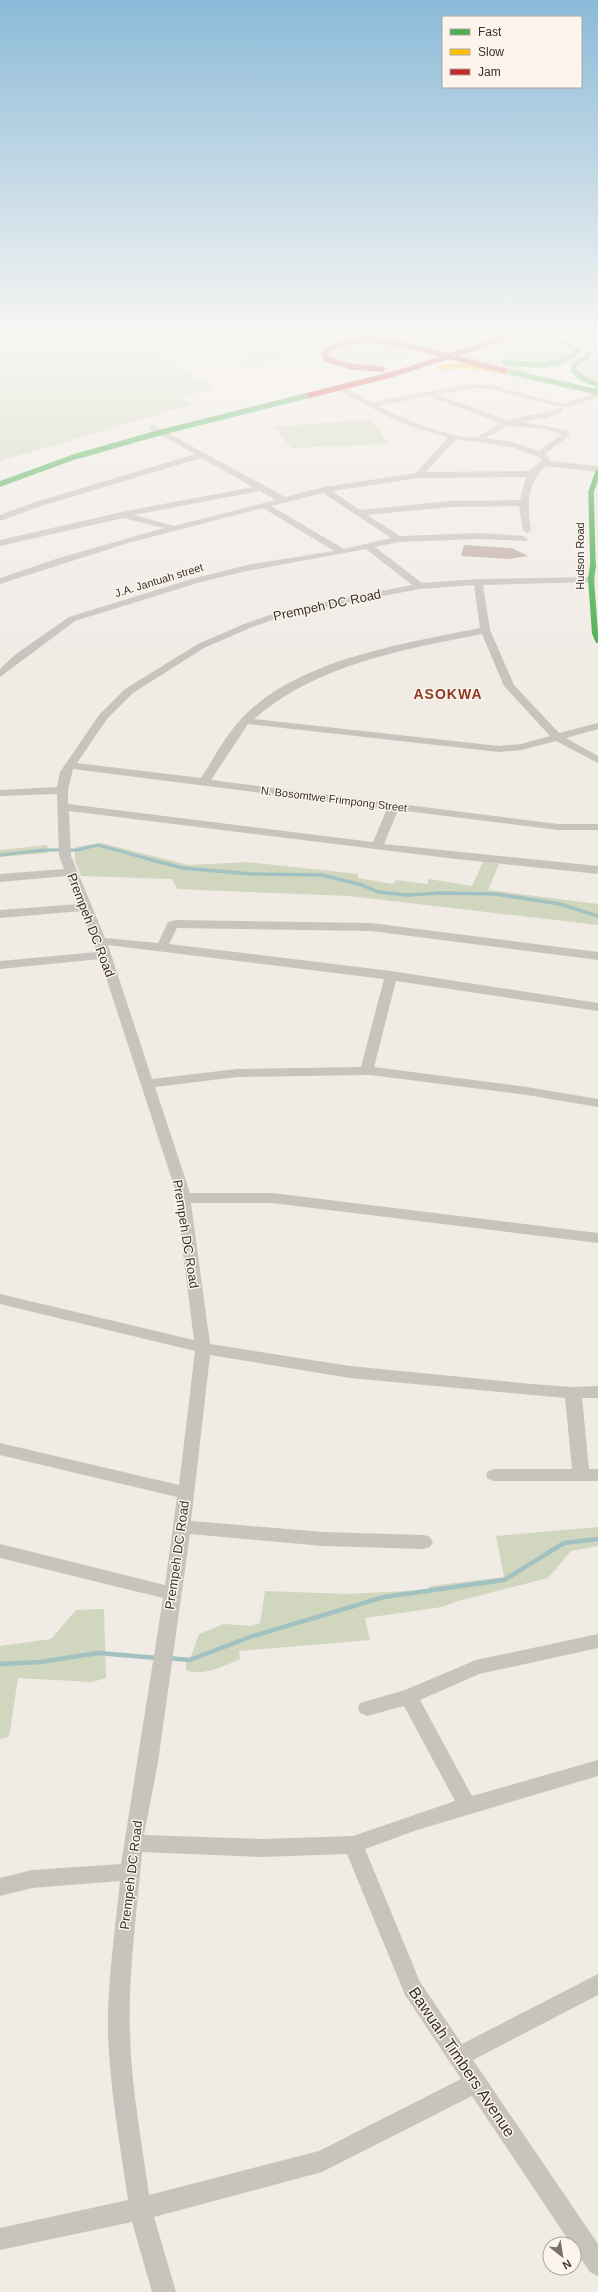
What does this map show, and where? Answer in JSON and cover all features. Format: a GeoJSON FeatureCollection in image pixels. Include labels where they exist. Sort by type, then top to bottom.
{"type":"FeatureCollection","features":[{"type":"Feature","properties":{"kind":"main road"},"geometry":{"type":"LineString","coordinates":[[0,474],[114,439]]}},
{"type":"Feature","properties":{"kind":"main road"},"geometry":{"type":"LineString","coordinates":[[0,484],[74,457],[138,439]]}},
{"type":"Feature","properties":{"kind":"main road","name":"Hudson Road"},"geometry":{"type":"LineString","coordinates":[[598,471],[591,492],[595,568],[591,579],[595,633],[598,640]]}},
{"type":"Feature","properties":{"kind":"street"},"geometry":{"type":"LineString","coordinates":[[173,439],[283,500]]}},
{"type":"Feature","properties":{"kind":"street"},"geometry":{"type":"LineString","coordinates":[[419,475],[451,439]]}},
{"type":"Feature","properties":{"kind":"street"},"geometry":{"type":"LineString","coordinates":[[478,439],[540,454],[545,457],[544,462],[531,474],[524,503],[527,530]]}},
{"type":"Feature","properties":{"kind":"street"},"geometry":{"type":"LineString","coordinates":[[540,454],[563,439]]}},
{"type":"Feature","properties":{"kind":"street"},"geometry":{"type":"LineString","coordinates":[[0,518],[35,505],[201,455]]}},
{"type":"Feature","properties":{"kind":"street"},"geometry":{"type":"LineString","coordinates":[[544,462],[598,471]]}},
{"type":"Feature","properties":{"kind":"street"},"geometry":{"type":"LineString","coordinates":[[0,581],[62,560],[173,529],[324,490],[419,475],[531,474]]}},
{"type":"Feature","properties":{"kind":"street"},"geometry":{"type":"LineString","coordinates":[[0,543],[123,515],[261,488]]}},
{"type":"Feature","properties":{"kind":"street"},"geometry":{"type":"LineString","coordinates":[[324,490],[398,539]]}},
{"type":"Feature","properties":{"kind":"street"},"geometry":{"type":"LineString","coordinates":[[359,513],[450,504],[524,503]]}},
{"type":"Feature","properties":{"kind":"street"},"geometry":{"type":"LineString","coordinates":[[263,505],[343,552]]}},
{"type":"Feature","properties":{"kind":"street"},"geometry":{"type":"LineString","coordinates":[[123,515],[173,529]]}},
{"type":"Feature","properties":{"kind":"street","name":"J.A. Jantuah street"},"geometry":{"type":"LineString","coordinates":[[0,674],[20,656],[72,619],[198,580],[247,568],[369,547],[398,539],[479,536],[523,539]]}},
{"type":"Feature","properties":{"kind":"street"},"geometry":{"type":"LineString","coordinates":[[369,547],[420,586]]}},
{"type":"Feature","properties":{"kind":"street","name":"Prempeh DC Road"},"geometry":{"type":"LineString","coordinates":[[164,2292],[140,2209],[118,2034],[119,1999],[129,1872],[148,1762],[164,1639],[182,1526],[203,1348],[182,1189],[100,941],[70,872],[65,856],[63,841],[62,790],[65,772],[103,717],[129,691],[201,646],[287,612],[420,586],[478,582],[591,579]]}},
{"type":"Feature","properties":{"kind":"street"},"geometry":{"type":"LineString","coordinates":[[478,582],[485,630],[509,686],[558,738],[598,760]]}},
{"type":"Feature","properties":{"kind":"street"},"geometry":{"type":"LineString","coordinates":[[203,783],[246,721],[272,696],[311,677],[368,658],[429,641],[485,630]]}},
{"type":"Feature","properties":{"kind":"street"},"geometry":{"type":"LineString","coordinates":[[246,721],[500,750],[522,747],[598,726]]}},
{"type":"Feature","properties":{"kind":"street","name":"N. Bosomtwe Frimpong Street"},"geometry":{"type":"LineString","coordinates":[[70,765],[558,827],[598,827]]}},
{"type":"Feature","properties":{"kind":"street"},"geometry":{"type":"LineString","coordinates":[[0,793],[62,790]]}},
{"type":"Feature","properties":{"kind":"street"},"geometry":{"type":"LineString","coordinates":[[377,846],[394,806]]}},
{"type":"Feature","properties":{"kind":"street"},"geometry":{"type":"LineString","coordinates":[[63,807],[377,846],[598,870]]}},
{"type":"Feature","properties":{"kind":"street"},"geometry":{"type":"LineString","coordinates":[[0,878],[70,872]]}},
{"type":"Feature","properties":{"kind":"street"},"geometry":{"type":"LineString","coordinates":[[0,914],[86,907]]}},
{"type":"Feature","properties":{"kind":"street"},"geometry":{"type":"LineString","coordinates":[[162,947],[172,925],[176,924],[371,927],[598,956]]}},
{"type":"Feature","properties":{"kind":"street"},"geometry":{"type":"LineString","coordinates":[[100,941],[162,947],[391,975],[598,1007]]}},
{"type":"Feature","properties":{"kind":"street"},"geometry":{"type":"LineString","coordinates":[[0,964],[104,955]]}},
{"type":"Feature","properties":{"kind":"street"},"geometry":{"type":"LineString","coordinates":[[370,1071],[367,1068],[391,975]]}},
{"type":"Feature","properties":{"kind":"street"},"geometry":{"type":"LineString","coordinates":[[147,1084],[207,1074],[237,1072],[370,1071],[527,1091],[598,1103]]}},
{"type":"Feature","properties":{"kind":"street"},"geometry":{"type":"LineString","coordinates":[[182,1198],[272,1198],[598,1238]]}},
{"type":"Feature","properties":{"kind":"street"},"geometry":{"type":"LineString","coordinates":[[0,1299],[203,1348],[350,1372],[573,1393],[598,1392]]}},
{"type":"Feature","properties":{"kind":"street"},"geometry":{"type":"LineString","coordinates":[[573,1393],[581,1475]]}},
{"type":"Feature","properties":{"kind":"street"},"geometry":{"type":"LineString","coordinates":[[0,1449],[186,1493]]}},
{"type":"Feature","properties":{"kind":"street"},"geometry":{"type":"LineString","coordinates":[[494,1475],[598,1475]]}},
{"type":"Feature","properties":{"kind":"street"},"geometry":{"type":"LineString","coordinates":[[182,1526],[324,1539],[424,1542]]}},
{"type":"Feature","properties":{"kind":"street"},"geometry":{"type":"LineString","coordinates":[[0,1551],[171,1593]]}},
{"type":"Feature","properties":{"kind":"street"},"geometry":{"type":"LineString","coordinates":[[367,1708],[409,1697],[476,1668],[598,1641]]}},
{"type":"Feature","properties":{"kind":"street"},"geometry":{"type":"LineString","coordinates":[[409,1697],[467,1806]]}},
{"type":"Feature","properties":{"kind":"street"},"geometry":{"type":"LineString","coordinates":[[133,1844],[261,1848],[353,1845],[467,1806],[598,1768]]}},
{"type":"Feature","properties":{"kind":"street","name":"Bawuah Timbers Avenue"},"geometry":{"type":"LineString","coordinates":[[353,1845],[412,1988],[598,2264]]}},
{"type":"Feature","properties":{"kind":"street"},"geometry":{"type":"LineString","coordinates":[[0,1887],[32,1878],[129,1872]]}},
{"type":"Feature","properties":{"kind":"street"},"geometry":{"type":"LineString","coordinates":[[458,2057],[598,1984]]}},
{"type":"Feature","properties":{"kind":"street"},"geometry":{"type":"LineString","coordinates":[[0,2239],[140,2209],[322,2161],[476,2083]]}},
{"type":"Feature","properties":{"kind":"green space"},"geometry":{"type":"Polygon","coordinates":[[[0,439],[75,439],[0,461],[0,439]]]}},
{"type":"Feature","properties":{"kind":"green space"},"geometry":{"type":"Polygon","coordinates":[[[284,439],[385,439],[388,444],[291,448],[284,439]]]}},
{"type":"Feature","properties":{"kind":"green space"},"geometry":{"type":"Polygon","coordinates":[[[101,843],[189,865],[247,862],[358,874],[358,878],[393,884],[396,880],[427,884],[429,879],[472,886],[483,862],[499,864],[488,890],[598,904],[598,925],[349,896],[177,889],[172,879],[81,876],[75,861],[75,847],[101,843]]]}},
{"type":"Feature","properties":{"kind":"green space"},"geometry":{"type":"Polygon","coordinates":[[[47,845],[48,853],[0,857],[0,850],[47,845]]]}},
{"type":"Feature","properties":{"kind":"green space"},"geometry":{"type":"Polygon","coordinates":[[[598,1527],[598,1546],[571,1551],[548,1578],[458,1601],[442,1607],[365,1618],[370,1640],[239,1651],[240,1659],[213,1670],[192,1672],[186,1670],[186,1661],[191,1656],[199,1634],[224,1624],[251,1626],[260,1623],[265,1591],[347,1594],[427,1590],[430,1586],[504,1577],[496,1536],[598,1527]]]}},
{"type":"Feature","properties":{"kind":"green space"},"geometry":{"type":"Polygon","coordinates":[[[104,1609],[106,1678],[92,1682],[18,1678],[9,1737],[0,1739],[0,1646],[51,1639],[76,1610],[104,1609]]]}},
{"type":"Feature","properties":{"kind":"building"},"geometry":{"type":"Polygon","coordinates":[[[464,545],[512,548],[528,556],[509,559],[461,556],[464,545]]]}},
{"type":"Feature","properties":{"kind":"waterway"},"geometry":{"type":"LineString","coordinates":[[0,855],[44,850],[77,850],[98,845],[156,861]]}},
{"type":"Feature","properties":{"kind":"waterway"},"geometry":{"type":"LineString","coordinates":[[152,860],[183,868],[251,874],[322,875],[362,885],[378,892],[407,895],[441,893],[496,894],[560,904],[598,916]]}},
{"type":"Feature","properties":{"kind":"waterway"},"geometry":{"type":"LineString","coordinates":[[167,1658],[190,1660],[250,1637],[384,1597],[504,1580],[564,1543],[598,1539]]}},
{"type":"Feature","properties":{"kind":"waterway"},"geometry":{"type":"LineString","coordinates":[[0,1664],[40,1662],[98,1653],[158,1658]]}},
{"type":"Feature","properties":{"kind":"traffic: fast"},"geometry":{"type":"LineString","coordinates":[[0,484],[74,457],[138,439]]}},
{"type":"Feature","properties":{"kind":"traffic: fast"},"geometry":{"type":"LineString","coordinates":[[598,472],[591,492],[593,568],[591,579],[595,633],[598,640]]}},
{"type":"Feature","properties":{"kind":"district","name":"ASOKWA"},"geometry":{"type":"Point","coordinates":[448,694]}}]}
